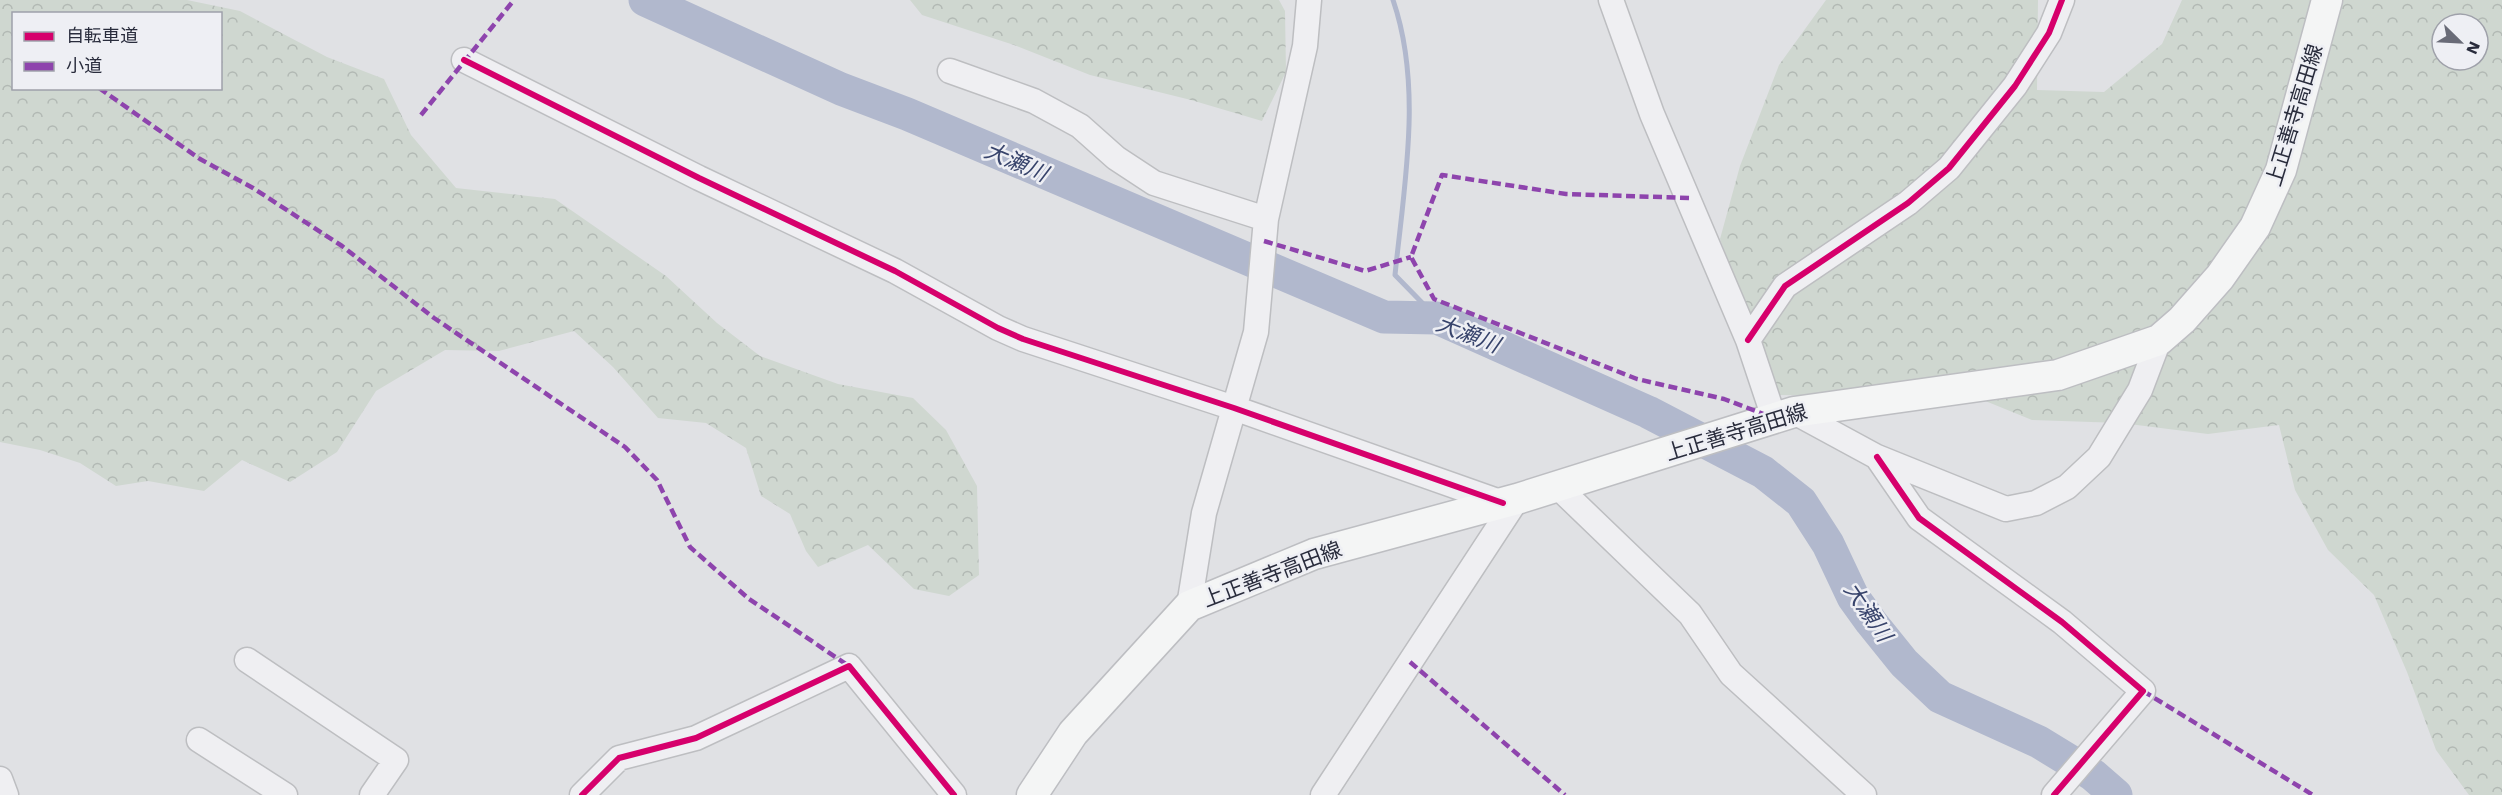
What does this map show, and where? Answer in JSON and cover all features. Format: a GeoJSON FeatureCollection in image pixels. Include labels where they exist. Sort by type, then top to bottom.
{"type":"FeatureCollection","features":[{"type":"Feature","properties":{"kind":"main road","name":"上正善寺高田線"},"geometry":{"type":"LineString","coordinates":[[1032,795],[1073,733],[1189,606],[1314,554],[1558,487],[1784,415],[2058,375],[2159,339],[2182,321],[2220,278],[2255,227],[2281,170],[2327,0]]}},
{"type":"Feature","properties":{"kind":"street"},"geometry":{"type":"LineString","coordinates":[[1189,606],[1204,513],[1256,332],[1266,219],[1305,46],[1309,0]]}},
{"type":"Feature","properties":{"kind":"street"},"geometry":{"type":"LineString","coordinates":[[1611,0],[1652,114],[1748,340],[1784,415],[1877,458],[2006,509],[2036,503],[2067,487],[2099,458],[2140,390],[2159,339]]}},
{"type":"Feature","properties":{"kind":"street"},"geometry":{"type":"LineString","coordinates":[[1748,340],[1785,286],[1908,203],[1948,168],[2015,86],[2049,33],[2062,0]]}},
{"type":"Feature","properties":{"kind":"street"},"geometry":{"type":"LineString","coordinates":[[464,60],[699,178],[895,271],[1023,339],[1510,501],[1323,795]]}},
{"type":"Feature","properties":{"kind":"street"},"geometry":{"type":"LineString","coordinates":[[950,71],[1035,101],[1080,126],[1116,158],[1154,183],[1266,219]]}},
{"type":"Feature","properties":{"kind":"street"},"geometry":{"type":"LineString","coordinates":[[1877,458],[1919,518],[2062,622],[2143,691],[2054,795]]}},
{"type":"Feature","properties":{"kind":"street"},"geometry":{"type":"LineString","coordinates":[[1558,487],[1690,614],[1731,674],[1864,795]]}},
{"type":"Feature","properties":{"kind":"street"},"geometry":{"type":"LineString","coordinates":[[247,660],[396,760],[372,795]]}},
{"type":"Feature","properties":{"kind":"street"},"geometry":{"type":"LineString","coordinates":[[582,795],[619,758],[696,738],[849,666],[954,795]]}},
{"type":"Feature","properties":{"kind":"street"},"geometry":{"type":"LineString","coordinates":[[199,740],[285,795]]}},
{"type":"Feature","properties":{"kind":"street"},"geometry":{"type":"LineString","coordinates":[[0,779],[6,795]]}},
{"type":"Feature","properties":{"kind":"green space"},"geometry":{"type":"Polygon","coordinates":[[[0,0],[187,0],[240,11],[327,57],[384,79],[411,135],[456,188],[555,199],[666,276],[717,323],[760,356],[838,384],[913,398],[946,430],[977,486],[979,575],[949,596],[914,589],[868,545],[818,567],[806,551],[790,514],[761,496],[746,448],[706,423],[658,418],[613,367],[574,331],[499,351],[445,350],[376,391],[337,452],[290,482],[242,460],[204,491],[148,481],[116,486],[80,463],[40,450],[0,442],[0,0]]]}},
{"type":"Feature","properties":{"kind":"green space"},"geometry":{"type":"Polygon","coordinates":[[[910,0],[1279,0],[1285,11],[1286,72],[1262,121],[1191,100],[1090,75],[1014,45],[922,15],[910,0]]]}},
{"type":"Feature","properties":{"kind":"green space"},"geometry":{"type":"Polygon","coordinates":[[[1826,0],[2038,0],[2037,90],[2104,92],[2162,44],[2182,0],[2502,0],[2502,795],[2469,795],[2436,750],[2407,672],[2374,595],[2328,550],[2295,490],[2279,425],[2208,434],[2121,423],[2032,420],[1978,398],[1777,395],[1720,239],[1740,166],[1779,65],[1826,0]]]}},
{"type":"Feature","properties":{"kind":"waterway","name":"大瀬川"},"geometry":{"type":"LineString","coordinates":[[645,0],[841,89],[907,114],[1384,317],[1437,318],[1648,412],[1763,472],[1801,502],[1828,544],[1853,597],[1904,663],[1940,697],[2039,742],[2093,775],[2116,795]]}},
{"type":"Feature","properties":{"kind":"waterway"},"geometry":{"type":"LineString","coordinates":[[1393,0],[1402,33],[1409,102],[1409,137],[1395,275],[1437,318]]}},
{"type":"Feature","properties":{"kind":"marked path"},"geometry":{"type":"LineString","coordinates":[[421,115],[514,0]]}},
{"type":"Feature","properties":{"kind":"marked path"},"geometry":{"type":"LineString","coordinates":[[102,90],[200,159],[253,188],[342,246],[434,318],[625,447],[657,480],[690,547],[749,599],[849,666]]}},
{"type":"Feature","properties":{"kind":"marked path"},"geometry":{"type":"LineString","coordinates":[[1689,198],[1566,194],[1442,175],[1411,257],[1434,299],[1637,379],[1724,399],[1774,418]]}},
{"type":"Feature","properties":{"kind":"marked path"},"geometry":{"type":"LineString","coordinates":[[1264,241],[1365,271],[1411,257]]}},
{"type":"Feature","properties":{"kind":"marked path"},"geometry":{"type":"LineString","coordinates":[[1410,662],[1565,795]]}},
{"type":"Feature","properties":{"kind":"marked path"},"geometry":{"type":"LineString","coordinates":[[2143,691],[2313,795]]}},
{"type":"Feature","properties":{"kind":"cycle path"},"geometry":{"type":"LineString","coordinates":[[1748,340],[1785,286],[1908,203],[1949,168],[2015,86],[2049,33],[2062,0]]}},
{"type":"Feature","properties":{"kind":"cycle path"},"geometry":{"type":"LineString","coordinates":[[464,60],[699,178],[895,271],[998,328],[1023,339],[1234,408],[1503,503]]}},
{"type":"Feature","properties":{"kind":"cycle path"},"geometry":{"type":"LineString","coordinates":[[1877,457],[1919,518],[2062,622],[2143,691],[2054,795]]}},
{"type":"Feature","properties":{"kind":"cycle path"},"geometry":{"type":"LineString","coordinates":[[582,795],[619,758],[696,738],[849,666],[954,795]]}}]}
